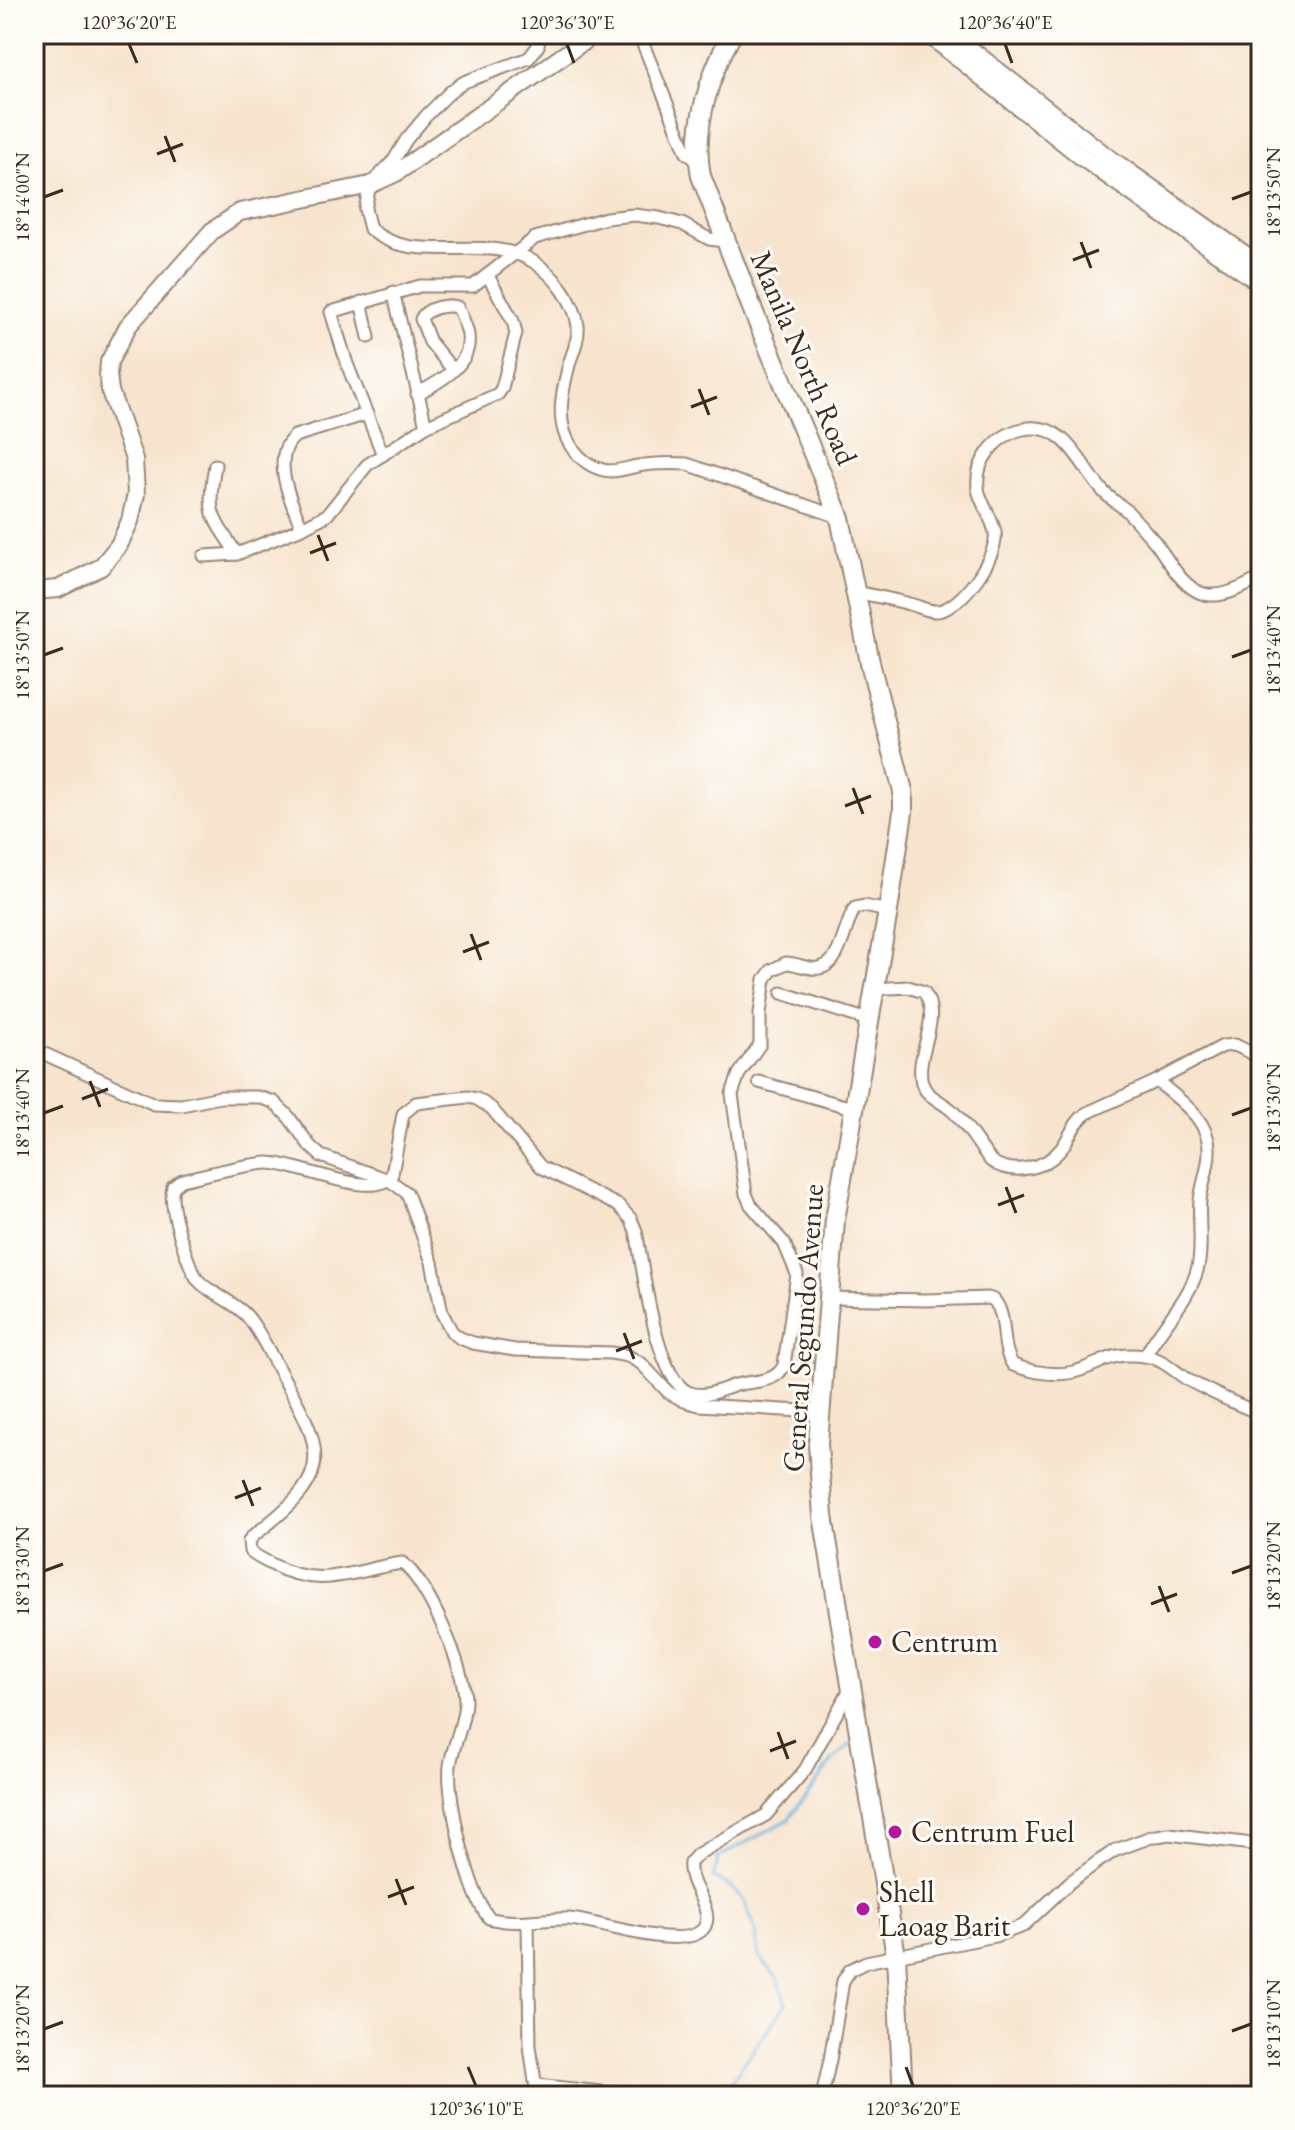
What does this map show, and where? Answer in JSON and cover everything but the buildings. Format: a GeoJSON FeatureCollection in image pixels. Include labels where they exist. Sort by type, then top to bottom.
{"type":"FeatureCollection","features":[{"type":"Feature","properties":{"kind":"highway","name":"Manila North Road"},"geometry":{"type":"LineString","coordinates":[[732,34],[707,99],[698,143],[701,176],[840,518],[882,708]]}},
{"type":"Feature","properties":{"kind":"highway","name":"General Segundo Avenue"},"geometry":{"type":"LineString","coordinates":[[882,708],[903,791],[903,812],[840,1182],[819,1412],[819,1483],[850,1689],[896,1956],[903,2096]]}},
{"type":"Feature","properties":{"kind":"main road"},"geometry":{"type":"LineString","coordinates":[[34,591],[58,589],[101,567],[119,545],[130,521],[136,494],[134,459],[110,391],[109,362],[128,326],[212,231],[240,212],[370,185],[396,173],[594,34]]}},
{"type":"Feature","properties":{"kind":"main road"},"geometry":{"type":"LineString","coordinates":[[928,34],[1083,158],[1261,284]]}},
{"type":"Feature","properties":{"kind":"main road"},"geometry":{"type":"LineString","coordinates":[[951,34],[1105,155],[1261,266]]}},
{"type":"Feature","properties":{"kind":"street"},"geometry":{"type":"LineString","coordinates":[[539,34],[538,46],[529,58],[478,75],[450,92],[406,140],[394,160],[370,185],[365,209],[367,224],[377,235],[396,245],[468,247],[513,254],[532,261],[561,287],[578,323],[561,417],[562,430],[579,457],[599,469],[613,472],[665,462],[687,464],[840,518]]}},
{"type":"Feature","properties":{"kind":"street"},"geometry":{"type":"LineString","coordinates":[[639,34],[687,153],[698,161]]}},
{"type":"Feature","properties":{"kind":"street"},"geometry":{"type":"LineString","coordinates":[[383,455],[330,314],[420,286],[467,287],[488,276],[530,241],[606,218],[634,215],[672,220],[709,239],[725,241]]}},
{"type":"Feature","properties":{"kind":"street"},"geometry":{"type":"LineString","coordinates":[[204,556],[237,554],[302,528],[333,510],[362,470],[383,455],[426,426],[488,400],[502,388],[516,333],[513,321],[488,276]]}},
{"type":"Feature","properties":{"kind":"street"},"geometry":{"type":"LineString","coordinates":[[393,292],[426,426]]}},
{"type":"Feature","properties":{"kind":"street"},"geometry":{"type":"LineString","coordinates":[[361,302],[369,337]]}},
{"type":"Feature","properties":{"kind":"street"},"geometry":{"type":"LineString","coordinates":[[417,394],[442,380],[453,370],[466,355],[469,343],[460,311],[448,305],[425,313],[421,319],[430,342],[453,370]]}},
{"type":"Feature","properties":{"kind":"street"},"geometry":{"type":"LineString","coordinates":[[302,528],[283,479],[289,442],[295,436],[367,414]]}},
{"type":"Feature","properties":{"kind":"street"},"geometry":{"type":"LineString","coordinates":[[856,592],[933,611],[945,609],[963,598],[980,575],[995,540],[979,489],[983,460],[1004,438],[1023,429],[1034,428],[1063,438],[1105,493],[1127,511],[1184,580],[1200,593],[1220,594],[1261,578]]}},
{"type":"Feature","properties":{"kind":"street"},"geometry":{"type":"LineString","coordinates":[[215,465],[211,512],[237,554]]}},
{"type":"Feature","properties":{"kind":"street"},"geometry":{"type":"LineString","coordinates":[[389,1180],[403,1114],[408,1107],[438,1099],[477,1099],[491,1108],[541,1167],[619,1206],[631,1219],[660,1351],[670,1374],[681,1387],[693,1393],[708,1394],[775,1377],[784,1365],[797,1274],[784,1243],[751,1205],[746,1194],[732,1105],[734,1085],[760,1044],[762,993],[768,973],[786,963],[824,967],[836,953],[855,908],[864,906],[888,911]]}},
{"type":"Feature","properties":{"kind":"street"},"geometry":{"type":"LineString","coordinates":[[873,989],[908,987],[924,992],[930,1003],[930,1014],[921,1067],[923,1086],[957,1115],[982,1151],[999,1166],[1025,1168],[1043,1163],[1063,1146],[1077,1121],[1087,1113],[1223,1046],[1235,1045],[1261,1058]]}},
{"type":"Feature","properties":{"kind":"street"},"geometry":{"type":"LineString","coordinates":[[782,993],[868,1020]]}},
{"type":"Feature","properties":{"kind":"street"},"geometry":{"type":"LineString","coordinates":[[34,1049],[154,1104],[182,1105],[220,1097],[266,1099],[288,1116],[321,1156],[389,1180],[402,1188],[411,1201],[432,1262],[446,1323],[460,1338],[515,1350],[622,1354],[642,1364],[674,1396],[699,1405],[819,1412]]}},
{"type":"Feature","properties":{"kind":"street"},"geometry":{"type":"LineString","coordinates":[[1145,1356],[1155,1336],[1187,1292],[1198,1268],[1200,1195],[1210,1152],[1207,1133],[1196,1116],[1157,1081]]}},
{"type":"Feature","properties":{"kind":"street"},"geometry":{"type":"LineString","coordinates":[[759,1082],[852,1108]]}},
{"type":"Feature","properties":{"kind":"street"},"geometry":{"type":"LineString","coordinates":[[389,1180],[375,1185],[354,1183],[269,1163],[182,1180],[173,1187],[171,1198],[179,1233],[198,1279],[248,1317],[295,1399],[313,1439],[316,1464],[311,1478],[292,1504],[253,1536],[249,1541],[250,1551],[299,1576],[335,1578],[402,1563],[417,1578],[443,1627],[463,1682],[464,1709],[454,1745],[450,1778],[460,1842],[482,1909],[489,1918],[528,1923],[566,1919],[658,1936],[700,1933],[707,1921],[707,1914],[691,1880],[690,1863],[698,1854],[743,1831],[766,1815],[805,1770],[850,1689]]}},
{"type":"Feature","properties":{"kind":"street"},"geometry":{"type":"LineString","coordinates":[[827,1298],[994,1300],[1001,1311],[1008,1357],[1013,1365],[1040,1372],[1073,1372],[1105,1358],[1145,1356],[1166,1364],[1217,1395],[1261,1414]]}},
{"type":"Feature","properties":{"kind":"street"},"geometry":{"type":"LineString","coordinates":[[822,2096],[843,1981],[850,1970],[866,1962],[995,1936],[1023,1926],[1070,1882],[1099,1861],[1116,1850],[1151,1837],[1169,1834],[1261,1845]]}},
{"type":"Feature","properties":{"kind":"street"},"geometry":{"type":"LineString","coordinates":[[528,1923],[530,2046],[537,2091],[610,2093]]}},
{"type":"Feature","properties":{"kind":"waterway"},"geometry":{"type":"LineString","coordinates":[[721,2096],[786,2004],[778,1979],[759,1956],[756,1932],[745,1902],[730,1886],[713,1878],[719,1857],[788,1820],[833,1760],[853,1742]]}},
{"type":"Feature","properties":{"kind":"place","name":"Centrum"},"geometry":{"type":"Point","coordinates":[875,1642]}},
{"type":"Feature","properties":{"kind":"place","name":"Centrum Fuel"},"geometry":{"type":"Point","coordinates":[895,1832]}},
{"type":"Feature","properties":{"kind":"place","name":"Shell Laoag Barit"},"geometry":{"type":"Point","coordinates":[863,1909]}}]}
